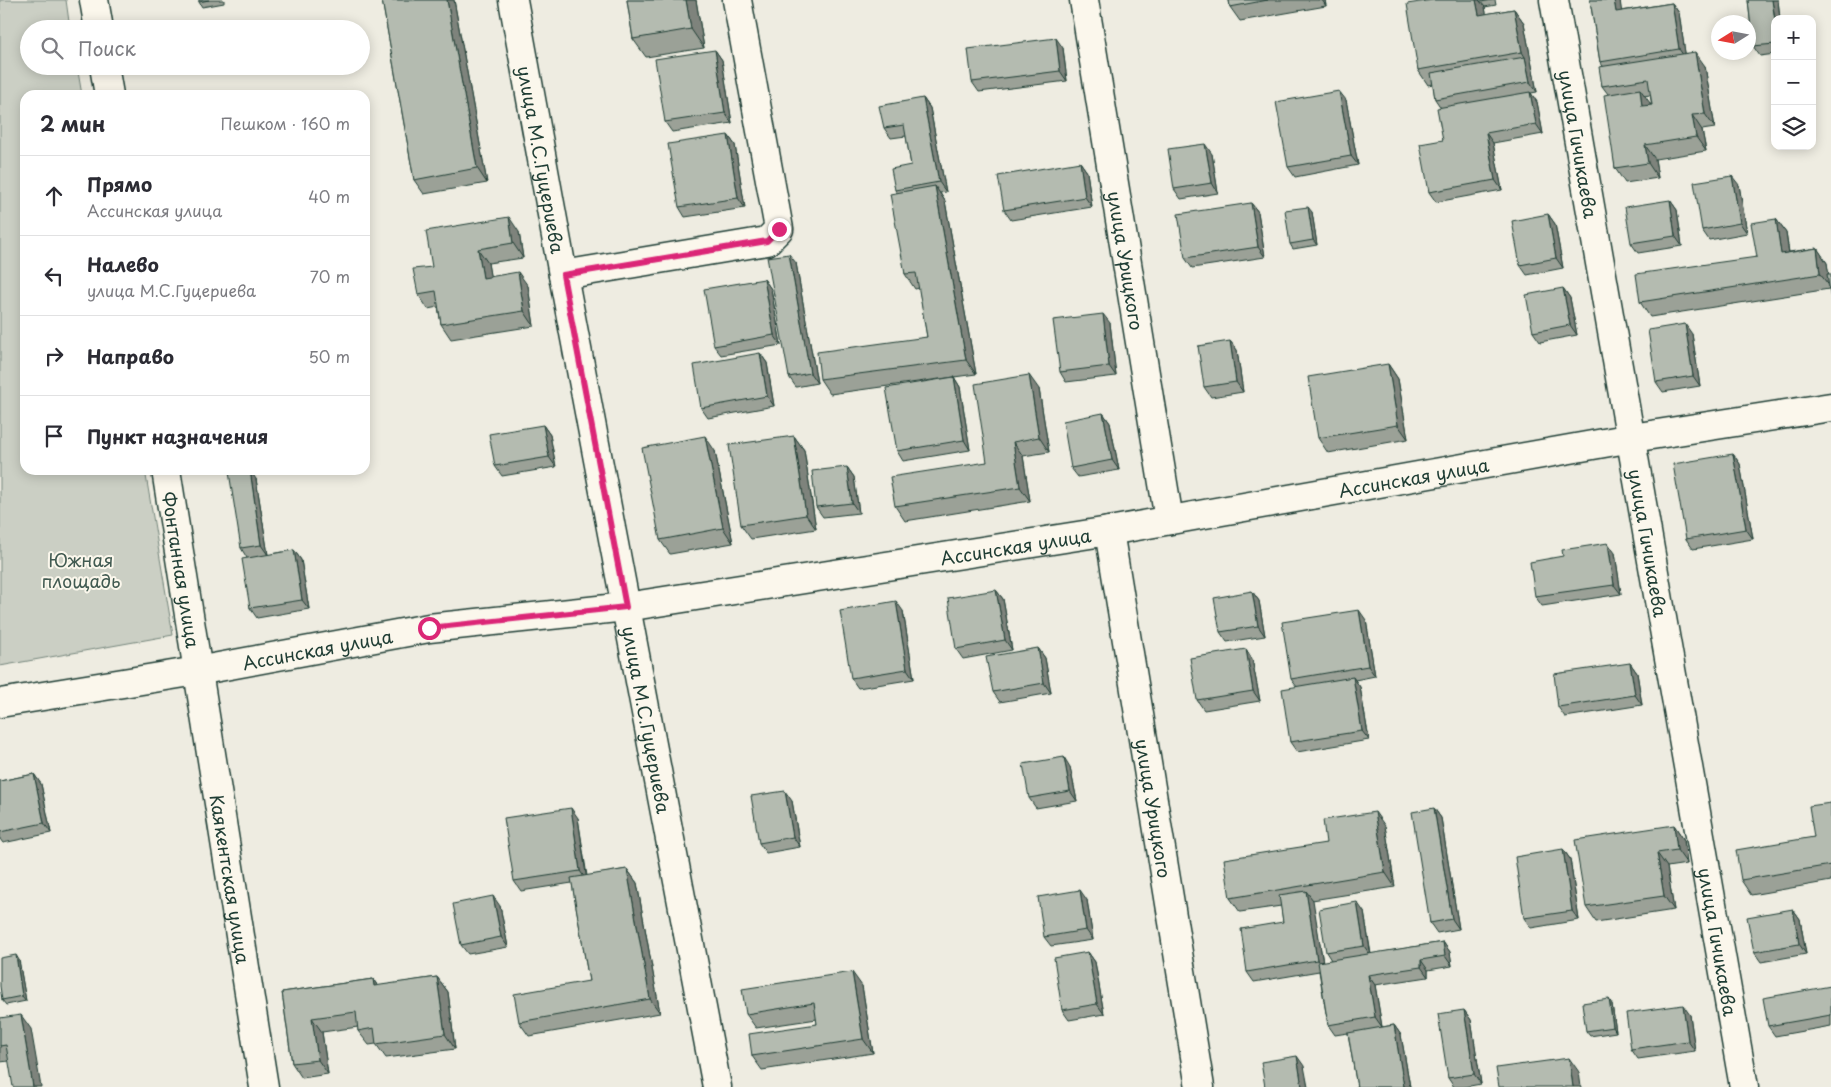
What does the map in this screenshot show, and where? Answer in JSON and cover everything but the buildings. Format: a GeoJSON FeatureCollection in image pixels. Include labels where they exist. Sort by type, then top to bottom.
{"type":"FeatureCollection","features":[{"type":"Feature","properties":{"kind":"street"},"geometry":{"type":"LineString","coordinates":[[94,0],[97,20]]}},
{"type":"Feature","properties":{"kind":"street","name":"улица М.С.Гуцериева"},"geometry":{"type":"LineString","coordinates":[[513,0],[563,275],[717,1087]]}},
{"type":"Feature","properties":{"kind":"street"},"geometry":{"type":"LineString","coordinates":[[563,275],[767,241],[779,229],[738,0]]}},
{"type":"Feature","properties":{"kind":"street","name":"улица Урицкого"},"geometry":{"type":"LineString","coordinates":[[1084,0],[1170,520]]}},
{"type":"Feature","properties":{"kind":"street","name":"улица Гичикаева"},"geometry":{"type":"LineString","coordinates":[[1554,0],[1744,1087]]}},
{"type":"Feature","properties":{"kind":"street"},"geometry":{"type":"LineString","coordinates":[[106,75],[108,90]]}},
{"type":"Feature","properties":{"kind":"street","name":"Ассинская улица"},"geometry":{"type":"LineString","coordinates":[[0,703],[196,671],[429,628],[626,607],[1109,531],[1632,438],[1831,407]]}},
{"type":"Feature","properties":{"kind":"street","name":"Фонтанная улица"},"geometry":{"type":"LineString","coordinates":[[167,475],[196,671]]}},
{"type":"Feature","properties":{"kind":"street","name":"улица Урицкого"},"geometry":{"type":"LineString","coordinates":[[1109,531],[1200,1087]]}},
{"type":"Feature","properties":{"kind":"street","name":"Каякентская улица"},"geometry":{"type":"LineString","coordinates":[[196,671],[264,1087]]}},
{"type":"Feature","properties":{"kind":"green space","name":"Южная площадь"},"geometry":{"type":"Polygon","coordinates":[[[0,0],[66,0],[69,20],[20,20],[20,75],[79,75],[81,90],[20,90],[20,475],[146,475],[173,635],[0,666],[0,0]]]}},
{"type":"Feature","properties":{"kind":"route"},"geometry":{"type":"LineString","coordinates":[[429,628],[626,607],[563,275],[767,241],[779,229]]}}]}
